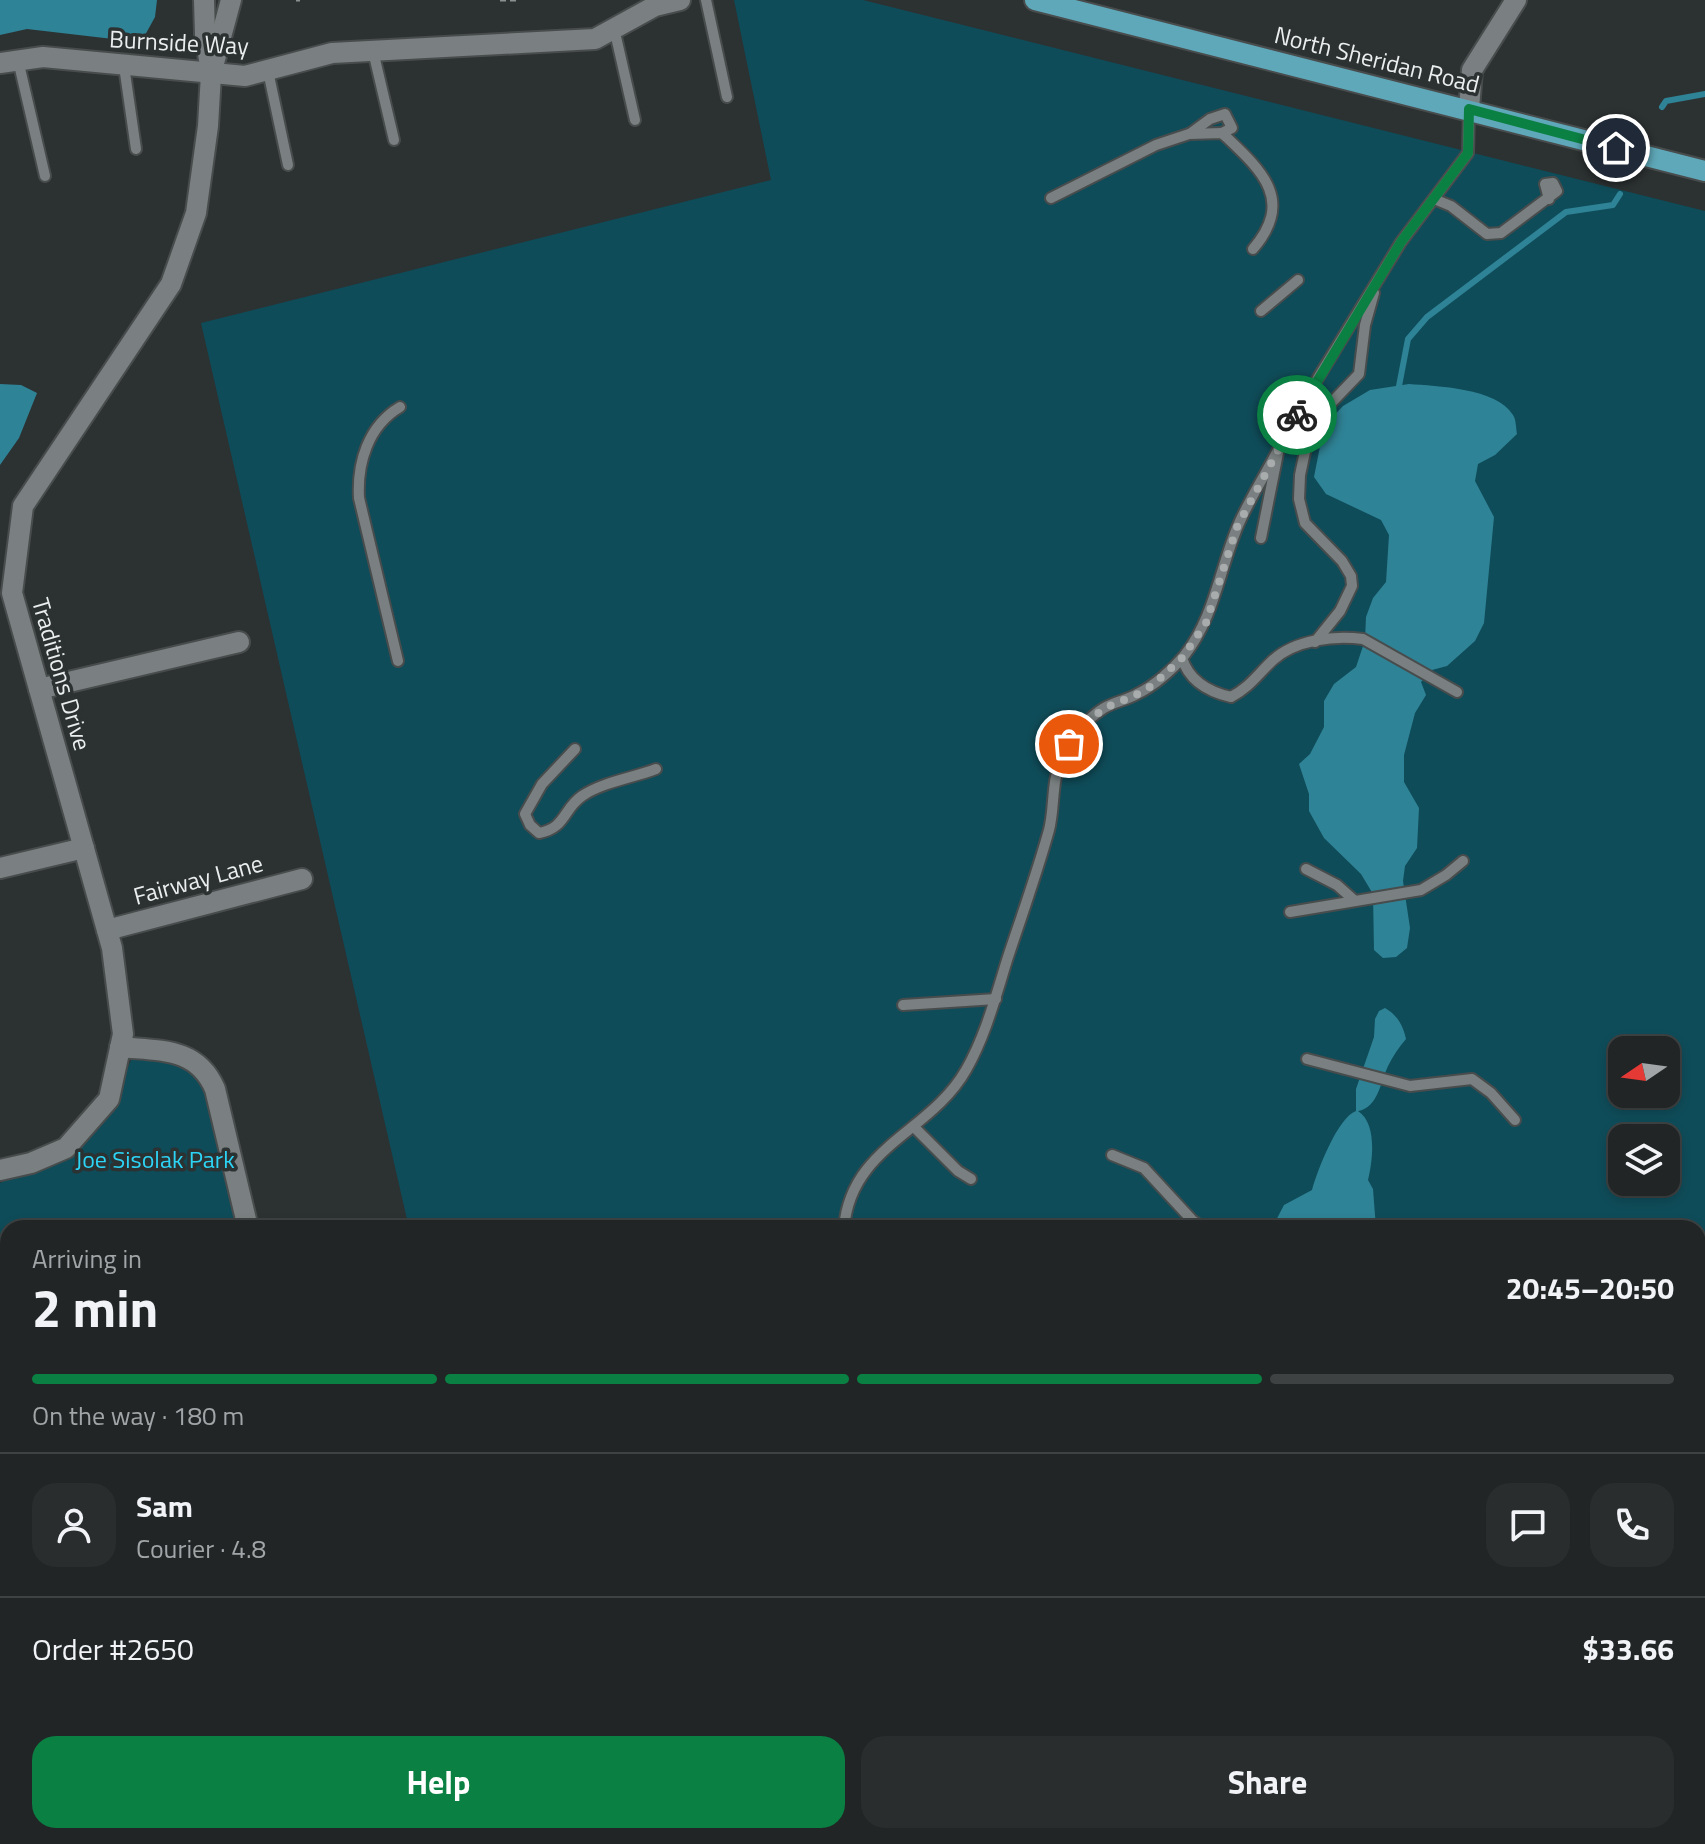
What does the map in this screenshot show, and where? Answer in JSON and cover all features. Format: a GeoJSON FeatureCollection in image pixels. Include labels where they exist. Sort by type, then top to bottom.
{"type":"FeatureCollection","features":[{"type":"Feature","properties":{"kind":"main road","name":"North Sheridan Road"},"geometry":{"type":"LineString","coordinates":[[1035,0],[1705,171]]}},
{"type":"Feature","properties":{"kind":"street","name":"Traditions Drive"},"geometry":{"type":"LineString","coordinates":[[204,0],[211,74]]}},
{"type":"Feature","properties":{"kind":"street","name":"Traditions Drive"},"geometry":{"type":"LineString","coordinates":[[0,1170],[31,1163],[66,1148],[109,1099],[123,1034],[112,948],[39,689],[9,616],[23,506],[171,284],[196,213],[208,126],[211,74],[231,0]]}},
{"type":"Feature","properties":{"kind":"street","name":"Burnside Way"},"geometry":{"type":"LineString","coordinates":[[9,61],[43,57],[245,76],[332,53],[595,39],[655,6],[680,0]]}},
{"type":"Feature","properties":{"kind":"street"},"geometry":{"type":"LineString","coordinates":[[1469,109],[1472,70],[1516,0]]}},
{"type":"Feature","properties":{"kind":"street"},"geometry":{"type":"LineString","coordinates":[[39,689],[239,642]]}},
{"type":"Feature","properties":{"kind":"street"},"geometry":{"type":"LineString","coordinates":[[0,868],[84,848]]}},
{"type":"Feature","properties":{"kind":"street","name":"Fairway Lane"},"geometry":{"type":"LineString","coordinates":[[107,930],[302,879]]}},
{"type":"Feature","properties":{"kind":"street"},"geometry":{"type":"LineString","coordinates":[[120,1047],[180,1054],[199,1064],[209,1076],[215,1089],[246,1220]]}},
{"type":"Feature","properties":{"kind":"lane"},"geometry":{"type":"LineString","coordinates":[[706,0],[727,97]]}},
{"type":"Feature","properties":{"kind":"lane"},"geometry":{"type":"LineString","coordinates":[[614,28],[635,120]]}},
{"type":"Feature","properties":{"kind":"lane"},"geometry":{"type":"LineString","coordinates":[[373,51],[394,140]]}},
{"type":"Feature","properties":{"kind":"lane"},"geometry":{"type":"LineString","coordinates":[[9,61],[45,176]]}},
{"type":"Feature","properties":{"kind":"lane"},"geometry":{"type":"LineString","coordinates":[[124,66],[136,149]]}},
{"type":"Feature","properties":{"kind":"lane"},"geometry":{"type":"LineString","coordinates":[[268,71],[288,165]]}},
{"type":"Feature","properties":{"kind":"lane"},"geometry":{"type":"LineString","coordinates":[[845,1220],[846,1206],[855,1185],[873,1159],[914,1127],[955,1088],[979,1042],[1034,884],[1050,826],[1059,763],[1069,744],[1085,723],[1105,708],[1144,690],[1182,658],[1206,623],[1237,527],[1279,448],[1401,242],[1468,153],[1469,109]]}},
{"type":"Feature","properties":{"kind":"lane"},"geometry":{"type":"LineString","coordinates":[[1051,198],[1156,145],[1189,134],[1222,133],[1232,128],[1225,114],[1210,119],[1189,134]]}},
{"type":"Feature","properties":{"kind":"lane"},"geometry":{"type":"LineString","coordinates":[[1222,133],[1268,181],[1275,206],[1266,234],[1253,249]]}},
{"type":"Feature","properties":{"kind":"lane"},"geometry":{"type":"LineString","coordinates":[[1434,199],[1451,206],[1487,234],[1501,233],[1549,199]]}},
{"type":"Feature","properties":{"kind":"lane"},"geometry":{"type":"LineString","coordinates":[[1261,311],[1298,280]]}},
{"type":"Feature","properties":{"kind":"lane"},"geometry":{"type":"LineString","coordinates":[[1315,642],[1340,611],[1352,586],[1351,576],[1342,561],[1305,523],[1299,499],[1300,475],[1311,424],[1359,374],[1365,325],[1375,285]]}},
{"type":"Feature","properties":{"kind":"lane"},"geometry":{"type":"LineString","coordinates":[[398,661],[359,498],[358,475],[371,435],[385,416],[400,407]]}},
{"type":"Feature","properties":{"kind":"lane"},"geometry":{"type":"LineString","coordinates":[[1261,538],[1279,448]]}},
{"type":"Feature","properties":{"kind":"lane"},"geometry":{"type":"LineString","coordinates":[[1182,658],[1197,682],[1212,692],[1231,697],[1250,687],[1273,661],[1290,648],[1315,642],[1363,639],[1457,692]]}},
{"type":"Feature","properties":{"kind":"lane"},"geometry":{"type":"LineString","coordinates":[[575,749],[542,784],[525,814],[530,825],[539,833],[553,830],[579,798],[656,769]]}},
{"type":"Feature","properties":{"kind":"lane"},"geometry":{"type":"LineString","coordinates":[[1290,912],[1421,890],[1463,861]]}},
{"type":"Feature","properties":{"kind":"lane"},"geometry":{"type":"LineString","coordinates":[[1306,869],[1337,885],[1355,901]]}},
{"type":"Feature","properties":{"kind":"lane"},"geometry":{"type":"LineString","coordinates":[[903,1005],[996,999]]}},
{"type":"Feature","properties":{"kind":"lane"},"geometry":{"type":"LineString","coordinates":[[1307,1059],[1410,1086],[1472,1079],[1491,1093],[1515,1120]]}},
{"type":"Feature","properties":{"kind":"lane"},"geometry":{"type":"LineString","coordinates":[[914,1127],[958,1171],[971,1179]]}},
{"type":"Feature","properties":{"kind":"lane"},"geometry":{"type":"LineString","coordinates":[[1112,1155],[1144,1168],[1192,1220]]}},
{"type":"Feature","properties":{"kind":"path"},"geometry":{"type":"LineString","coordinates":[[500,0],[516,0]]}},
{"type":"Feature","properties":{"kind":"green space"},"geometry":{"type":"Polygon","coordinates":[[[734,0],[863,0],[1705,211],[1705,1220],[407,1220],[201,323],[771,180],[734,0]]]}},
{"type":"Feature","properties":{"kind":"green space","name":"Joe Sisolak Park"},"geometry":{"type":"Polygon","coordinates":[[[143,1055],[173,1062],[199,1079],[219,1127],[240,1220],[0,1220],[0,1183],[75,1147],[114,1100],[131,1060],[143,1055]]]}},
{"type":"Feature","properties":{"kind":"shaded area"},"geometry":{"type":"Polygon","coordinates":[[[0,0],[157,0],[155,17],[144,37],[130,41],[27,29],[0,35],[0,0]]]}},
{"type":"Feature","properties":{"kind":"shaded area"},"geometry":{"type":"Polygon","coordinates":[[[0,384],[21,385],[37,393],[19,438],[0,465],[0,384]]]}},
{"type":"Feature","properties":{"kind":"shaded area"},"geometry":{"type":"Polygon","coordinates":[[[1409,384],[1465,390],[1494,399],[1513,415],[1517,434],[1495,455],[1478,464],[1475,481],[1494,517],[1484,623],[1475,641],[1447,666],[1432,670],[1421,682],[1426,695],[1415,713],[1404,755],[1404,782],[1419,808],[1417,848],[1405,866],[1403,881],[1410,928],[1407,948],[1396,957],[1383,958],[1374,950],[1373,894],[1361,874],[1324,838],[1309,811],[1309,794],[1299,764],[1310,754],[1324,727],[1324,701],[1334,684],[1356,667],[1365,640],[1366,617],[1373,598],[1386,582],[1389,535],[1381,520],[1326,494],[1314,477],[1324,426],[1343,406],[1370,390],[1409,384]]]}},
{"type":"Feature","properties":{"kind":"shaded area"},"geometry":{"type":"Polygon","coordinates":[[[1385,1008],[1393,1014],[1406,1039],[1390,1062],[1370,1105],[1358,1111],[1371,1133],[1368,1180],[1373,1189],[1375,1220],[1276,1220],[1284,1205],[1312,1190],[1335,1134],[1349,1115],[1356,1111],[1356,1089],[1374,1037],[1375,1019],[1379,1011],[1385,1008]]]}},
{"type":"Feature","properties":{"kind":"waterway"},"geometry":{"type":"LineString","coordinates":[[1662,107],[1666,101],[1705,94]]}},
{"type":"Feature","properties":{"kind":"waterway"},"geometry":{"type":"LineString","coordinates":[[1399,386],[1408,339],[1427,317],[1566,212],[1613,205],[1620,194]]}},
{"type":"Feature","properties":{"kind":"way so far"},"geometry":{"type":"LineString","coordinates":[[1069,744],[1085,723],[1105,708],[1153,685],[1182,658],[1206,623],[1237,527],[1297,415]]}},
{"type":"Feature","properties":{"kind":"route"},"geometry":{"type":"LineString","coordinates":[[1297,415],[1401,242],[1468,153],[1469,109],[1616,148]]}}]}
